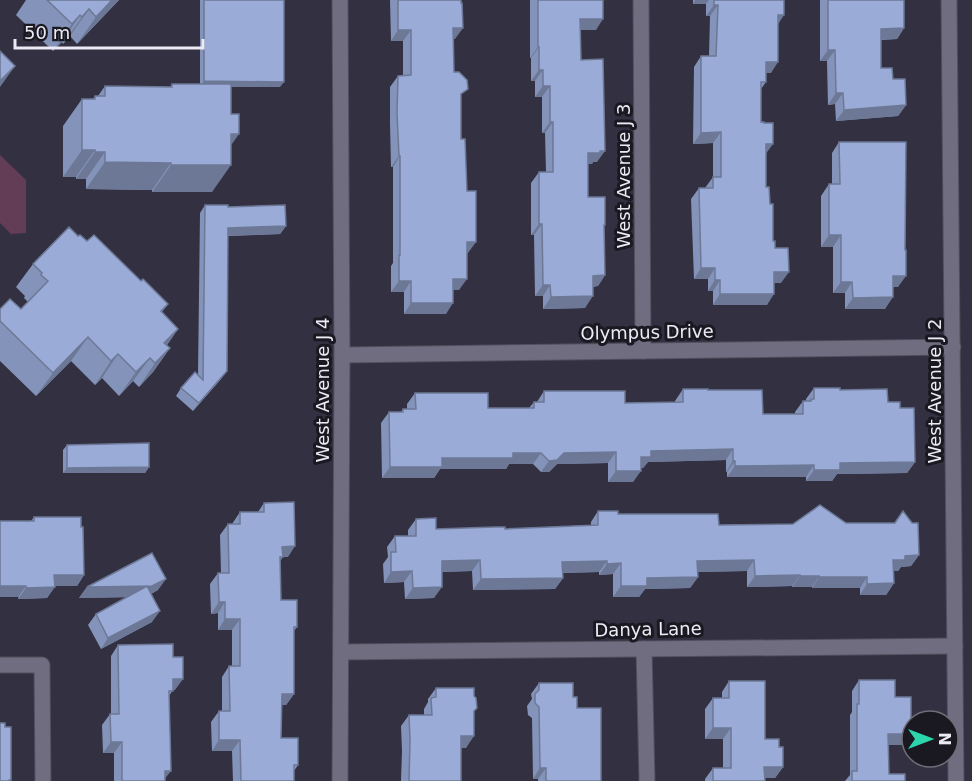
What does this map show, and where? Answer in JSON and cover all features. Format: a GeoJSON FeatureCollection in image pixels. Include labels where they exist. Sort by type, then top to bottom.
{"type":"FeatureCollection","features":[{"type":"Feature","properties":{"kind":"street","name":"West Avenue J 4"},"geometry":{"type":"LineString","coordinates":[[340,0],[342,355],[340,781]]}},
{"type":"Feature","properties":{"kind":"street","name":"West Avenue J 3"},"geometry":{"type":"LineString","coordinates":[[641,0],[643,351]]}},
{"type":"Feature","properties":{"kind":"street","name":"West Avenue J 2"},"geometry":{"type":"LineString","coordinates":[[949,0],[956,781]]}},
{"type":"Feature","properties":{"kind":"street","name":"Olympus Drive"},"geometry":{"type":"LineString","coordinates":[[342,355],[953,348]]}},
{"type":"Feature","properties":{"kind":"street","name":"Danya Lane"},"geometry":{"type":"LineString","coordinates":[[341,652],[955,646]]}},
{"type":"Feature","properties":{"kind":"street"},"geometry":{"type":"LineString","coordinates":[[644,649],[647,781]]}},
{"type":"Feature","properties":{"kind":"street"},"geometry":{"type":"LineString","coordinates":[[0,665],[42,665],[43,781]]}},
{"type":"Feature","properties":{"kind":"shaded area"},"geometry":{"type":"Polygon","coordinates":[[[0,155],[26,180],[26,233],[11,234],[0,223],[0,155]]]}},
{"type":"Feature","properties":{"kind":"building"},"geometry":{"type":"Polygon","coordinates":[[[47,0],[112,0],[96,17],[89,9],[72,24],[47,0]]]}},
{"type":"Feature","properties":{"kind":"building"},"geometry":{"type":"Polygon","coordinates":[[[204,0],[284,0],[284,82],[204,81],[204,0]]]}},
{"type":"Feature","properties":{"kind":"building"},"geometry":{"type":"Polygon","coordinates":[[[398,0],[461,0],[462,3],[463,28],[453,28],[454,72],[459,72],[467,80],[468,89],[461,94],[461,139],[465,139],[467,191],[476,191],[476,242],[467,242],[467,279],[453,279],[453,303],[411,303],[411,281],[399,281],[398,76],[411,75],[411,30],[398,30],[398,0]]]}},
{"type":"Feature","properties":{"kind":"building"},"geometry":{"type":"Polygon","coordinates":[[[538,0],[603,0],[603,19],[580,19],[581,60],[603,59],[605,151],[588,153],[588,197],[605,197],[605,275],[593,276],[593,296],[551,297],[550,285],[543,285],[542,224],[539,224],[539,172],[553,172],[553,122],[550,122],[550,86],[543,86],[543,70],[539,70],[538,0]]]}},
{"type":"Feature","properties":{"kind":"building"},"geometry":{"type":"Polygon","coordinates":[[[714,0],[784,0],[784,15],[778,15],[778,62],[766,62],[766,82],[761,82],[761,122],[773,123],[773,144],[766,144],[766,187],[769,187],[770,204],[773,204],[773,241],[775,241],[775,248],[788,248],[789,272],[774,272],[774,294],[720,294],[720,280],[715,280],[715,268],[701,268],[699,188],[713,188],[713,177],[721,177],[721,132],[701,133],[701,56],[716,56],[718,5],[714,5],[714,0]]]}},
{"type":"Feature","properties":{"kind":"building"},"geometry":{"type":"Polygon","coordinates":[[[828,0],[904,0],[904,28],[881,29],[881,68],[892,68],[893,79],[905,79],[906,105],[844,110],[843,93],[836,93],[835,50],[828,50],[828,0]]]}},
{"type":"Feature","properties":{"kind":"building"},"geometry":{"type":"Polygon","coordinates":[[[0,51],[15,66],[0,81],[0,51]]]}},
{"type":"Feature","properties":{"kind":"building"},"geometry":{"type":"Polygon","coordinates":[[[172,84],[231,84],[231,114],[239,114],[239,134],[231,134],[231,165],[105,162],[105,152],[82,150],[82,99],[105,96],[105,86],[172,87],[172,84]]]}},
{"type":"Feature","properties":{"kind":"building"},"geometry":{"type":"Polygon","coordinates":[[[839,142],[906,142],[906,276],[893,276],[893,297],[853,298],[852,282],[841,282],[841,235],[829,235],[829,184],[840,184],[839,142]]]}},
{"type":"Feature","properties":{"kind":"building"},"geometry":{"type":"Polygon","coordinates":[[[205,205],[228,205],[228,207],[285,205],[286,226],[228,228],[227,371],[199,403],[181,388],[195,372],[203,380],[205,205]]]}},
{"type":"Feature","properties":{"kind":"building"},"geometry":{"type":"Polygon","coordinates":[[[69,227],[87,241],[94,235],[168,304],[161,311],[178,329],[164,343],[170,348],[155,363],[150,358],[136,372],[118,354],[111,361],[88,337],[53,373],[0,321],[0,309],[10,299],[21,309],[48,281],[33,264],[69,227]]]}},
{"type":"Feature","properties":{"kind":"building"},"geometry":{"type":"Polygon","coordinates":[[[814,388],[887,389],[888,402],[900,402],[900,408],[914,408],[915,462],[840,463],[840,470],[814,470],[814,465],[735,466],[733,449],[651,451],[651,457],[641,457],[641,471],[616,471],[616,452],[564,453],[557,460],[549,461],[541,453],[513,453],[513,458],[442,458],[442,467],[390,467],[389,412],[416,409],[415,393],[488,393],[488,408],[534,408],[534,402],[544,402],[544,391],[625,391],[625,403],[683,402],[683,389],[762,390],[763,414],[803,414],[803,401],[814,399],[814,388]]]}},
{"type":"Feature","properties":{"kind":"building"},"geometry":{"type":"Polygon","coordinates":[[[149,443],[149,467],[67,468],[67,445],[149,443]]]}},
{"type":"Feature","properties":{"kind":"building"},"geometry":{"type":"Polygon","coordinates":[[[294,502],[295,546],[282,547],[283,557],[280,557],[281,600],[297,600],[297,627],[294,627],[294,694],[282,694],[281,738],[298,738],[298,765],[294,765],[294,781],[241,781],[240,740],[219,740],[219,711],[230,711],[229,666],[240,666],[240,619],[225,619],[225,602],[219,602],[218,573],[229,573],[228,524],[240,524],[240,512],[264,512],[264,503],[294,502]]]}},
{"type":"Feature","properties":{"kind":"building"},"geometry":{"type":"Polygon","coordinates":[[[820,505],[846,523],[895,523],[903,511],[912,523],[918,523],[919,555],[905,556],[905,560],[893,560],[894,583],[867,584],[867,577],[755,576],[754,560],[697,561],[698,577],[647,578],[647,586],[621,586],[621,563],[607,564],[607,561],[562,562],[563,578],[481,579],[480,560],[442,561],[442,587],[413,588],[412,571],[391,572],[391,552],[396,552],[395,536],[416,536],[416,519],[436,518],[436,529],[505,527],[505,529],[598,525],[598,511],[618,511],[618,514],[718,514],[719,525],[793,524],[820,505]]]}},
{"type":"Feature","properties":{"kind":"building"},"geometry":{"type":"Polygon","coordinates":[[[34,517],[81,517],[84,575],[54,575],[55,587],[0,586],[0,521],[34,521],[34,517]]]}},
{"type":"Feature","properties":{"kind":"building"},"geometry":{"type":"Polygon","coordinates":[[[152,553],[166,579],[152,586],[87,587],[152,553]]]}},
{"type":"Feature","properties":{"kind":"building"},"geometry":{"type":"Polygon","coordinates":[[[147,586],[160,611],[108,638],[96,614],[147,586]]]}},
{"type":"Feature","properties":{"kind":"building"},"geometry":{"type":"Polygon","coordinates":[[[173,644],[173,657],[183,657],[183,679],[173,679],[173,691],[169,691],[171,771],[165,771],[165,781],[122,781],[122,742],[111,742],[110,714],[119,714],[118,645],[173,644]]]}},
{"type":"Feature","properties":{"kind":"building"},"geometry":{"type":"Polygon","coordinates":[[[859,680],[895,680],[895,697],[911,697],[911,709],[900,709],[900,734],[888,734],[889,774],[905,774],[905,781],[852,781],[852,771],[857,771],[857,704],[859,704],[859,680]]]}},
{"type":"Feature","properties":{"kind":"building"},"geometry":{"type":"Polygon","coordinates":[[[729,681],[765,681],[765,739],[779,739],[779,747],[783,747],[783,767],[764,767],[765,781],[713,781],[713,768],[731,768],[731,728],[713,728],[713,698],[729,698],[729,681]]]}},
{"type":"Feature","properties":{"kind":"building"},"geometry":{"type":"Polygon","coordinates":[[[539,683],[573,683],[573,697],[577,697],[577,708],[601,708],[601,781],[546,781],[546,768],[540,768],[539,707],[535,703],[539,683]]]}},
{"type":"Feature","properties":{"kind":"building"},"geometry":{"type":"Polygon","coordinates":[[[436,688],[474,688],[477,708],[474,711],[474,736],[461,736],[461,781],[409,781],[409,715],[432,715],[431,698],[436,697],[436,688]]]}},
{"type":"Feature","properties":{"kind":"building"},"geometry":{"type":"Polygon","coordinates":[[[0,723],[5,723],[5,727],[11,727],[11,780],[9,781],[0,781],[0,723]]]}}]}
